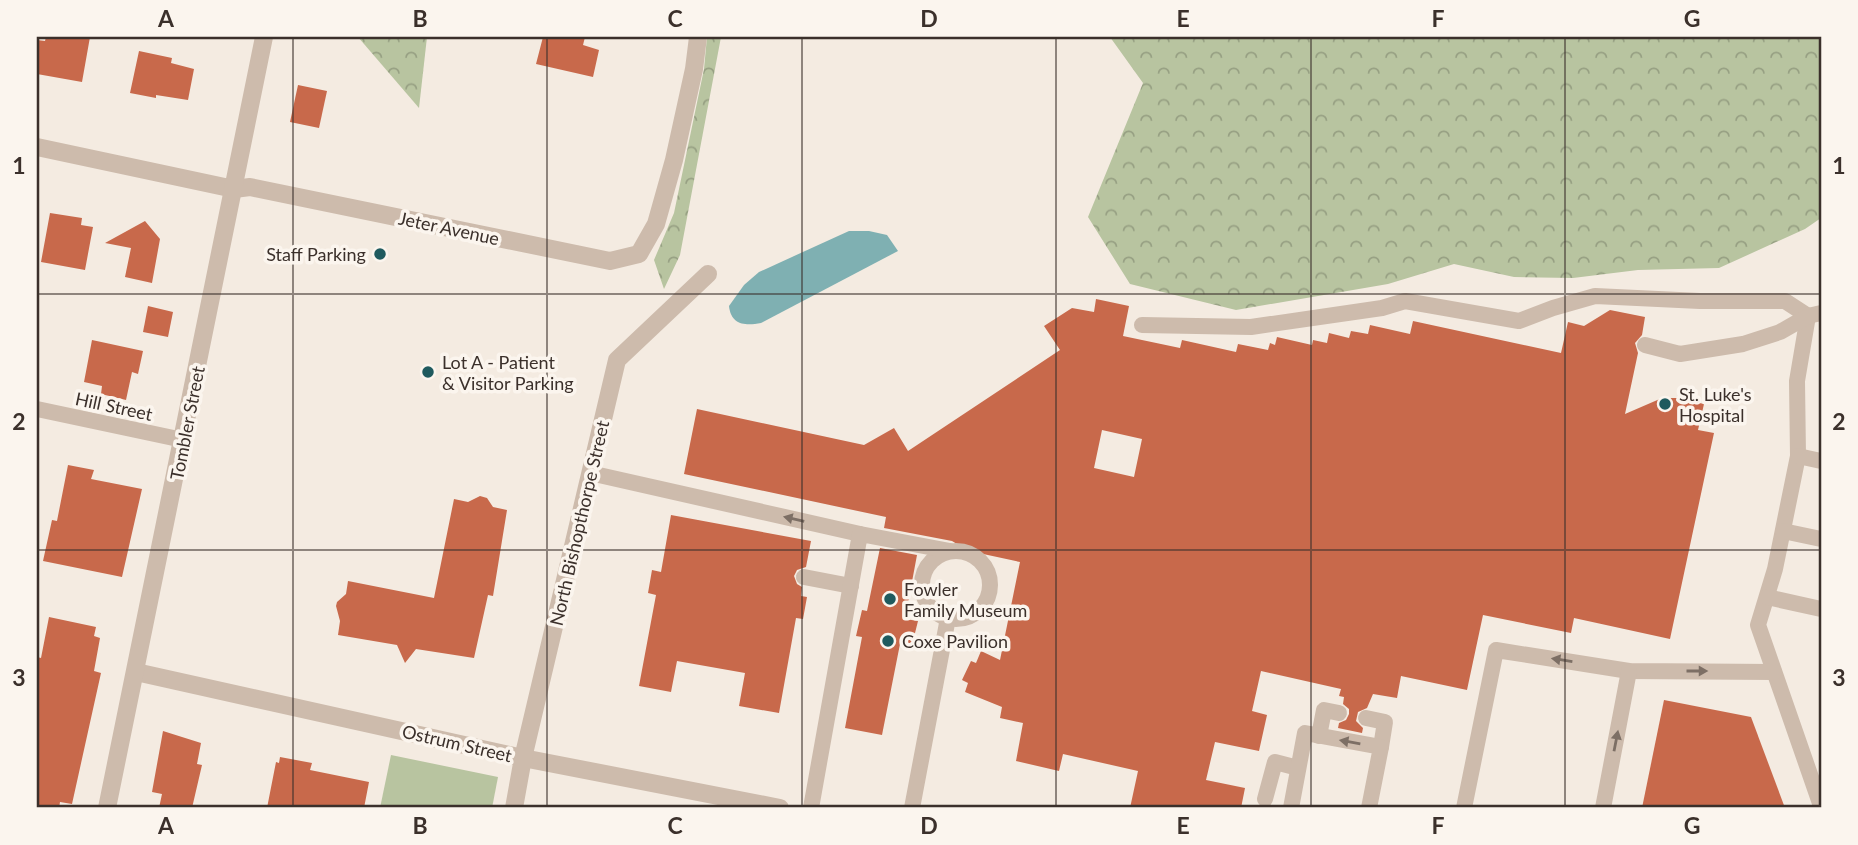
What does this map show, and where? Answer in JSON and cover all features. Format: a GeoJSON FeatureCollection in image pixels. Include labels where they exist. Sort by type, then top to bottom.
{"type":"FeatureCollection","features":[{"type":"Feature","properties":{"kind":"street","name":"Tombler Street"},"geometry":{"type":"LineString","coordinates":[[107,808],[264,37]]}},
{"type":"Feature","properties":{"kind":"street","name":"Jeter Avenue"},"geometry":{"type":"LineString","coordinates":[[37,147],[234,188],[250,187],[611,261],[639,254],[656,224],[674,160],[694,69],[698,37]]}},
{"type":"Feature","properties":{"kind":"street","name":"North Bishopthorpe Street"},"geometry":{"type":"LineString","coordinates":[[514,808],[523,758],[617,360],[708,274]]}},
{"type":"Feature","properties":{"kind":"street","name":"Ostrum Street"},"geometry":{"type":"LineString","coordinates":[[136,672],[523,758],[780,808]]}},
{"type":"Feature","properties":{"kind":"lane"},"geometry":{"type":"LineString","coordinates":[[1142,325],[1251,327],[1335,316],[1405,301],[1519,321],[1595,296],[1700,301],[1785,301],[1815,314]]}},
{"type":"Feature","properties":{"kind":"lane"},"geometry":{"type":"LineString","coordinates":[[1645,345],[1680,354],[1743,344],[1780,332],[1815,314]]}},
{"type":"Feature","properties":{"kind":"lane"},"geometry":{"type":"LineString","coordinates":[[1815,314],[1797,382],[1798,456],[1783,531],[1759,625],[1821,806]]}},
{"type":"Feature","properties":{"kind":"lane","name":"Hill Street"},"geometry":{"type":"LineString","coordinates":[[37,409],[183,440]]}},
{"type":"Feature","properties":{"kind":"lane"},"geometry":{"type":"LineString","coordinates":[[1798,456],[1821,461]]}},
{"type":"Feature","properties":{"kind":"lane"},"geometry":{"type":"LineString","coordinates":[[590,473],[860,534],[972,555],[987,570],[990,581],[986,602],[979,611],[969,617],[948,618],[937,613],[929,605],[922,584],[924,572],[930,562],[950,551]]}},
{"type":"Feature","properties":{"kind":"lane"},"geometry":{"type":"LineString","coordinates":[[1783,531],[1821,539]]}},
{"type":"Feature","properties":{"kind":"lane"},"geometry":{"type":"LineString","coordinates":[[811,808],[860,534]]}},
{"type":"Feature","properties":{"kind":"lane"},"geometry":{"type":"LineString","coordinates":[[804,577],[851,586]]}},
{"type":"Feature","properties":{"kind":"lane"},"geometry":{"type":"LineString","coordinates":[[1767,597],[1821,608]]}},
{"type":"Feature","properties":{"kind":"lane"},"geometry":{"type":"LineString","coordinates":[[912,808],[948,618]]}},
{"type":"Feature","properties":{"kind":"lane"},"geometry":{"type":"LineString","coordinates":[[1464,808],[1496,650],[1629,671],[1774,672]]}},
{"type":"Feature","properties":{"kind":"lane"},"geometry":{"type":"LineString","coordinates":[[1603,808],[1629,671]]}},
{"type":"Feature","properties":{"kind":"lane"},"geometry":{"type":"LineString","coordinates":[[1319,736],[1324,710],[1339,713]]}},
{"type":"Feature","properties":{"kind":"lane"},"geometry":{"type":"LineString","coordinates":[[1366,718],[1385,722],[1369,808]]}},
{"type":"Feature","properties":{"kind":"lane"},"geometry":{"type":"LineString","coordinates":[[1290,808],[1305,733],[1381,747]]}},
{"type":"Feature","properties":{"kind":"lane"},"geometry":{"type":"LineString","coordinates":[[1265,799],[1275,762],[1298,768]]}},
{"type":"Feature","properties":{"kind":"green space"},"geometry":{"type":"Polygon","coordinates":[[[358,37],[427,37],[419,108],[358,37]]]}},
{"type":"Feature","properties":{"kind":"green space"},"geometry":{"type":"Polygon","coordinates":[[[707,37],[721,37],[680,255],[664,289],[654,260],[674,213],[704,69],[707,37]]]}},
{"type":"Feature","properties":{"kind":"green space"},"geometry":{"type":"Polygon","coordinates":[[[1110,37],[1821,37],[1821,218],[1805,229],[1719,268],[1638,270],[1573,278],[1514,277],[1454,264],[1388,284],[1236,310],[1130,284],[1088,217],[1143,83],[1110,37]]]}},
{"type":"Feature","properties":{"kind":"green space"},"geometry":{"type":"Polygon","coordinates":[[[391,755],[498,777],[492,808],[380,808],[391,755]]]}},
{"type":"Feature","properties":{"kind":"water"},"geometry":{"type":"Polygon","coordinates":[[[849,231],[887,235],[898,251],[761,323],[744,324],[736,321],[729,306],[744,285],[759,272],[849,231]]]}},
{"type":"Feature","properties":{"kind":"building"},"geometry":{"type":"Polygon","coordinates":[[[46,37],[90,37],[82,82],[37,74],[37,40],[45,41],[46,37]]]}},
{"type":"Feature","properties":{"kind":"building"},"geometry":{"type":"Polygon","coordinates":[[[543,37],[585,37],[583,45],[599,50],[593,77],[536,64],[543,37]]]}},
{"type":"Feature","properties":{"kind":"building"},"geometry":{"type":"Polygon","coordinates":[[[139,51],[172,58],[171,63],[194,69],[188,100],[130,93],[139,51]]]}},
{"type":"Feature","properties":{"kind":"building"},"geometry":{"type":"Polygon","coordinates":[[[298,85],[327,91],[319,128],[290,122],[298,85]]]}},
{"type":"Feature","properties":{"kind":"building"},"geometry":{"type":"Polygon","coordinates":[[[50,213],[82,218],[81,225],[93,227],[85,270],[41,262],[50,213]]]}},
{"type":"Feature","properties":{"kind":"building"},"geometry":{"type":"Polygon","coordinates":[[[145,221],[160,239],[152,283],[125,277],[131,248],[105,243],[145,221]]]}},
{"type":"Feature","properties":{"kind":"building"},"geometry":{"type":"Polygon","coordinates":[[[1096,299],[1129,306],[1123,336],[1180,348],[1182,340],[1236,352],[1238,344],[1268,350],[1270,343],[1275,345],[1277,337],[1312,345],[1313,340],[1327,343],[1329,333],[1349,338],[1351,331],[1368,334],[1370,325],[1410,334],[1413,321],[1561,353],[1568,322],[1584,326],[1610,310],[1645,317],[1642,335],[1635,343],[1638,353],[1625,414],[1662,398],[1678,398],[1704,404],[1698,430],[1714,433],[1670,639],[1574,618],[1571,633],[1483,615],[1467,690],[1401,676],[1397,698],[1373,694],[1367,708],[1358,712],[1356,721],[1363,728],[1362,733],[1338,728],[1339,723],[1346,720],[1349,714],[1349,709],[1343,704],[1344,697],[1339,696],[1341,689],[1261,671],[1252,711],[1267,715],[1259,751],[1215,742],[1206,780],[1245,788],[1241,808],[1130,808],[1138,771],[1063,754],[1059,771],[1016,761],[1023,723],[1000,718],[1002,707],[965,692],[968,683],[962,680],[971,661],[976,663],[981,651],[1000,660],[1020,562],[960,549],[952,541],[884,528],[886,517],[684,474],[697,409],[864,445],[894,428],[908,451],[1060,350],[1044,326],[1072,308],[1094,312],[1096,299]],[[1102,430],[1094,468],[1134,477],[1142,439],[1102,430]]]}},
{"type":"Feature","properties":{"kind":"building"},"geometry":{"type":"Polygon","coordinates":[[[148,306],[173,312],[168,337],[143,332],[148,306]]]}},
{"type":"Feature","properties":{"kind":"building"},"geometry":{"type":"Polygon","coordinates":[[[92,340],[143,351],[138,374],[132,372],[126,400],[101,394],[102,386],[84,382],[92,340]]]}},
{"type":"Feature","properties":{"kind":"building"},"geometry":{"type":"Polygon","coordinates":[[[68,465],[94,470],[91,479],[142,489],[122,577],[43,561],[52,520],[57,521],[68,465]]]}},
{"type":"Feature","properties":{"kind":"building"},"geometry":{"type":"Polygon","coordinates":[[[480,496],[487,498],[493,507],[507,510],[493,596],[488,595],[474,658],[416,649],[405,663],[397,645],[338,635],[340,621],[336,606],[346,594],[348,581],[434,598],[454,499],[468,502],[480,496]]]}},
{"type":"Feature","properties":{"kind":"building"},"geometry":{"type":"Polygon","coordinates":[[[671,515],[811,541],[806,567],[797,570],[794,576],[797,584],[802,587],[801,596],[807,597],[803,619],[796,618],[779,713],[739,706],[745,673],[677,661],[671,692],[639,686],[656,595],[648,593],[652,570],[661,572],[671,515]]]}},
{"type":"Feature","properties":{"kind":"building","name":"Coxe Pavilion"},"geometry":{"type":"Polygon","coordinates":[[[880,548],[917,555],[905,619],[918,621],[912,647],[900,644],[882,735],[845,728],[862,637],[856,636],[862,610],[867,611],[880,548]]]}},
{"type":"Feature","properties":{"kind":"building"},"geometry":{"type":"Polygon","coordinates":[[[49,617],[96,627],[94,636],[100,638],[94,671],[101,673],[72,804],[60,802],[59,808],[37,808],[37,657],[41,658],[49,617]]]}},
{"type":"Feature","properties":{"kind":"building"},"geometry":{"type":"Polygon","coordinates":[[[1664,700],[1751,717],[1785,808],[1642,808],[1664,700]]]}},
{"type":"Feature","properties":{"kind":"building"},"geometry":{"type":"Polygon","coordinates":[[[163,731],[201,743],[197,764],[202,765],[192,808],[159,808],[162,794],[152,792],[163,731]]]}},
{"type":"Feature","properties":{"kind":"building"},"geometry":{"type":"Polygon","coordinates":[[[280,757],[312,763],[310,770],[369,782],[364,808],[267,808],[276,762],[279,763],[280,757]]]}},
{"type":"Feature","properties":{"kind":"place","name":"Staff Parking"},"geometry":{"type":"Point","coordinates":[380,254]}},
{"type":"Feature","properties":{"kind":"place","name":"Lot A - Patient & Visitor Parking"},"geometry":{"type":"Point","coordinates":[428,372]}},
{"type":"Feature","properties":{"kind":"place","name":"St. Luke's Hospital"},"geometry":{"type":"Point","coordinates":[1665,404]}},
{"type":"Feature","properties":{"kind":"place","name":"Fowler Family Museum"},"geometry":{"type":"Point","coordinates":[890,599]}},
{"type":"Feature","properties":{"kind":"place","name":"Coxe Pavilion"},"geometry":{"type":"Point","coordinates":[888,641]}}]}
